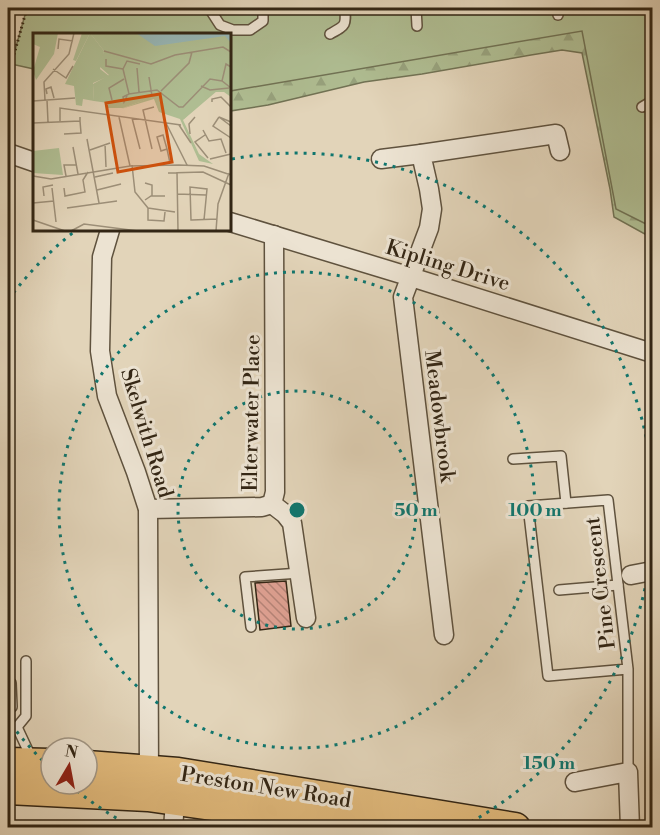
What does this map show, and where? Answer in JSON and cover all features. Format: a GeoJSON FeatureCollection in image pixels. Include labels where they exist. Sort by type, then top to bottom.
{"type":"FeatureCollection","features":[{"type":"Feature","properties":{"kind":"highway","name":"Preston New Road"},"geometry":{"type":"LineString","coordinates":[[99,770],[165,793],[376,828]]}},
{"type":"Feature","properties":{"kind":"highway","name":"Preston New Road"},"geometry":{"type":"LineString","coordinates":[[8,789],[165,793],[515,828]]}},
{"type":"Feature","properties":{"kind":"street"},"geometry":{"type":"LineString","coordinates":[[387,154],[421,154],[556,134],[560,151]]}},
{"type":"Feature","properties":{"kind":"street"},"geometry":{"type":"LineString","coordinates":[[8,153],[33,162]]}},
{"type":"Feature","properties":{"kind":"street","name":"Meadowbrook"},"geometry":{"type":"LineString","coordinates":[[421,154],[432,209],[429,228],[403,297],[444,634]]}},
{"type":"Feature","properties":{"kind":"street","name":"Kipling Drive"},"geometry":{"type":"LineString","coordinates":[[231,222],[652,353]]}},
{"type":"Feature","properties":{"kind":"street","name":"Skelwith Road"},"geometry":{"type":"LineString","coordinates":[[110,231],[102,257],[100,351],[108,396],[148,509],[165,793]]}},
{"type":"Feature","properties":{"kind":"street","name":"Elterwater Place"},"geometry":{"type":"LineString","coordinates":[[274,235],[275,492],[272,504],[292,522],[306,618]]}},
{"type":"Feature","properties":{"kind":"street"},"geometry":{"type":"LineString","coordinates":[[148,509],[262,507],[272,504]]}},
{"type":"Feature","properties":{"kind":"street"},"geometry":{"type":"LineString","coordinates":[[624,580],[652,571]]}},
{"type":"Feature","properties":{"kind":"street"},"geometry":{"type":"LineString","coordinates":[[575,782],[628,772],[630,828]]}},
{"type":"Feature","properties":{"kind":"lane"},"geometry":{"type":"LineString","coordinates":[[209,8],[220,25],[233,30],[250,30],[263,21],[263,8]]}},
{"type":"Feature","properties":{"kind":"lane"},"geometry":{"type":"LineString","coordinates":[[330,34],[343,27],[346,21],[345,8]]}},
{"type":"Feature","properties":{"kind":"lane"},"geometry":{"type":"LineString","coordinates":[[416,8],[417,26]]}},
{"type":"Feature","properties":{"kind":"lane"},"geometry":{"type":"LineString","coordinates":[[642,107],[652,101]]}},
{"type":"Feature","properties":{"kind":"lane"},"geometry":{"type":"LineString","coordinates":[[513,459],[561,456],[566,503]]}},
{"type":"Feature","properties":{"kind":"lane","name":"Pine Crescent"},"geometry":{"type":"LineString","coordinates":[[628,669],[548,676],[528,506],[608,500],[624,580],[628,669],[628,772]]}},
{"type":"Feature","properties":{"kind":"lane"},"geometry":{"type":"LineString","coordinates":[[251,627],[245,577],[300,573]]}},
{"type":"Feature","properties":{"kind":"lane"},"geometry":{"type":"LineString","coordinates":[[559,590],[624,580]]}},
{"type":"Feature","properties":{"kind":"lane"},"geometry":{"type":"LineString","coordinates":[[26,661],[26,716],[12,727],[31,764]]}},
{"type":"Feature","properties":{"kind":"lane"},"geometry":{"type":"LineString","coordinates":[[8,683],[11,683],[12,707],[9,707]]}},
{"type":"Feature","properties":{"kind":"path"},"geometry":{"type":"LineString","coordinates":[[8,76],[27,8]]}},
{"type":"Feature","properties":{"kind":"green space"},"geometry":{"type":"Polygon","coordinates":[[[27,8],[652,8],[652,227],[616,209],[582,31],[231,91],[231,33],[33,33],[33,69],[11,64],[27,8]]]}},
{"type":"Feature","properties":{"kind":"green space"},"geometry":{"type":"Polygon","coordinates":[[[589,21],[652,207],[652,238],[614,217],[582,53],[562,50],[364,82],[268,105],[231,111],[231,82],[589,21]]]}},
{"type":"Feature","properties":{"kind":"building"},"geometry":{"type":"Polygon","coordinates":[[[286,581],[291,626],[260,630],[255,583],[286,581]]]}}]}
